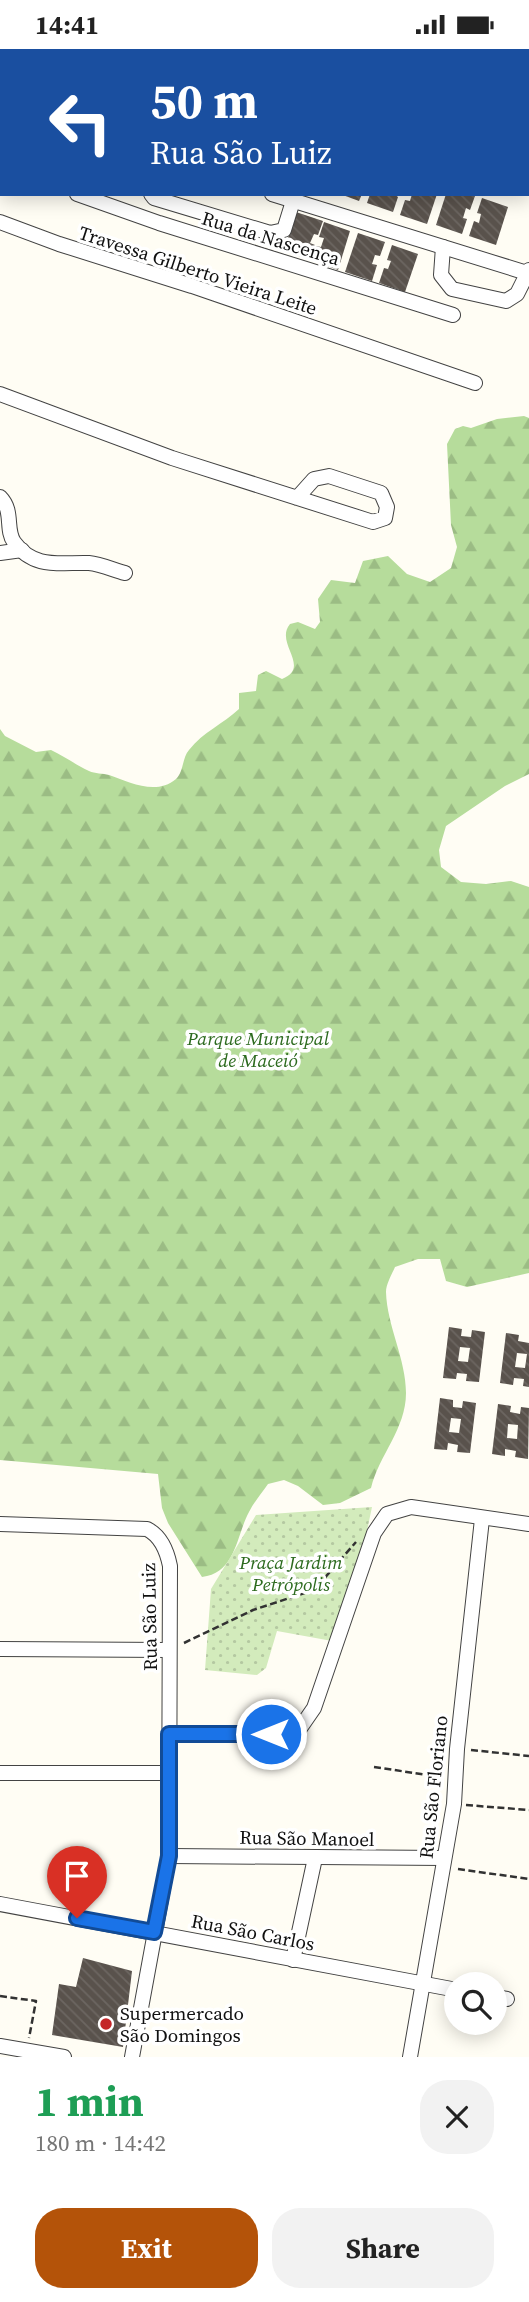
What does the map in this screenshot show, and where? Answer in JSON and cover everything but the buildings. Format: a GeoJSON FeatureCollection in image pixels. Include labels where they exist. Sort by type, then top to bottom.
{"type":"FeatureCollection","features":[{"type":"Feature","properties":{"kind":"street","name":"Rua da Nascença"},"geometry":{"type":"LineString","coordinates":[[83,196],[159,223],[453,315]]}},
{"type":"Feature","properties":{"kind":"street"},"geometry":{"type":"LineString","coordinates":[[152,196],[271,233],[284,230],[293,201]]}},
{"type":"Feature","properties":{"kind":"street"},"geometry":{"type":"LineString","coordinates":[[278,196],[528,272],[517,295],[506,302],[452,289],[441,275],[443,247]]}},
{"type":"Feature","properties":{"kind":"street","name":"Travessa Gilberto Vieira Leite"},"geometry":{"type":"LineString","coordinates":[[0,222],[475,383]]}},
{"type":"Feature","properties":{"kind":"street"},"geometry":{"type":"LineString","coordinates":[[0,394],[172,458],[297,498],[373,522],[385,518],[387,507],[381,493],[330,476],[314,479],[297,498]]}},
{"type":"Feature","properties":{"kind":"street"},"geometry":{"type":"LineString","coordinates":[[0,497],[7,504],[12,541],[32,558],[55,565],[91,563],[125,573]]}},
{"type":"Feature","properties":{"kind":"street"},"geometry":{"type":"LineString","coordinates":[[0,553],[22,550]]}},
{"type":"Feature","properties":{"kind":"street"},"geometry":{"type":"LineString","coordinates":[[169,1734],[296,1734],[314,1708],[374,1534],[387,1514],[411,1507],[529,1524]]}},
{"type":"Feature","properties":{"kind":"street","name":"Rua São Floriano"},"geometry":{"type":"LineString","coordinates":[[410,2057],[454,1804],[457,1749],[482,1519]]}},
{"type":"Feature","properties":{"kind":"street","name":"Rua São Luiz"},"geometry":{"type":"LineString","coordinates":[[0,1524],[148,1529],[154,1532],[167,1552],[170,1566],[169,1856],[132,2057]]}},
{"type":"Feature","properties":{"kind":"street"},"geometry":{"type":"LineString","coordinates":[[0,1649],[169,1650]]}},
{"type":"Feature","properties":{"kind":"street"},"geometry":{"type":"LineString","coordinates":[[0,1773],[168,1773]]}},
{"type":"Feature","properties":{"kind":"street","name":"Rua São Manoel"},"geometry":{"type":"LineString","coordinates":[[169,1856],[444,1863]]}},
{"type":"Feature","properties":{"kind":"street"},"geometry":{"type":"LineString","coordinates":[[293,1960],[315,1858]]}},
{"type":"Feature","properties":{"kind":"street","name":"Rua São Carlos"},"geometry":{"type":"LineString","coordinates":[[0,1904],[444,1988]]}},
{"type":"Feature","properties":{"kind":"street"},"geometry":{"type":"LineString","coordinates":[[0,2046],[64,2057]]}},
{"type":"Feature","properties":{"kind":"path"},"geometry":{"type":"LineString","coordinates":[[169,1650],[253,1610],[314,1590],[352,1544],[374,1534]]}},
{"type":"Feature","properties":{"kind":"path"},"geometry":{"type":"LineString","coordinates":[[457,1749],[529,1756]]}},
{"type":"Feature","properties":{"kind":"path"},"geometry":{"type":"LineString","coordinates":[[374,1767],[455,1779]]}},
{"type":"Feature","properties":{"kind":"path"},"geometry":{"type":"LineString","coordinates":[[454,1804],[529,1810]]}},
{"type":"Feature","properties":{"kind":"path"},"geometry":{"type":"LineString","coordinates":[[444,1863],[529,1879]]}},
{"type":"Feature","properties":{"kind":"path"},"geometry":{"type":"LineString","coordinates":[[0,1996],[36,2001],[27,2050]]}},
{"type":"Feature","properties":{"kind":"green space","name":"Parque Municipal de Maceió"},"geometry":{"type":"Polygon","coordinates":[[[524,416],[529,418],[529,774],[505,786],[446,826],[439,850],[441,867],[461,882],[486,884],[511,881],[529,887],[529,1273],[467,1287],[446,1281],[440,1259],[418,1259],[395,1267],[386,1292],[405,1380],[405,1406],[371,1488],[340,1503],[323,1505],[298,1486],[284,1480],[268,1484],[249,1512],[228,1561],[222,1569],[202,1577],[168,1523],[162,1508],[158,1474],[0,1460],[0,729],[5,736],[36,752],[51,750],[91,772],[142,786],[160,787],[168,784],[179,776],[187,753],[195,744],[239,709],[239,693],[256,691],[258,675],[266,671],[282,679],[290,674],[294,668],[286,631],[290,624],[298,622],[315,629],[320,622],[318,599],[331,580],[355,583],[363,561],[388,556],[407,574],[430,582],[451,568],[457,547],[451,525],[447,444],[455,429],[463,426],[471,428],[497,419],[524,416]]]}},
{"type":"Feature","properties":{"kind":"green space","name":"Praça Jardim Petrópolis"},"geometry":{"type":"Polygon","coordinates":[[[372,1507],[364,1545],[332,1641],[277,1631],[266,1668],[257,1675],[205,1670],[211,1589],[256,1515],[372,1507]]]}},
{"type":"Feature","properties":{"kind":"place","name":"Supermercado São Domingos"},"geometry":{"type":"Point","coordinates":[106,2024]}},
{"type":"Feature","properties":{"kind":"route"},"geometry":{"type":"LineString","coordinates":[[77,1918],[154,1932],[169,1856],[169,1734],[271,1734]]}}]}
